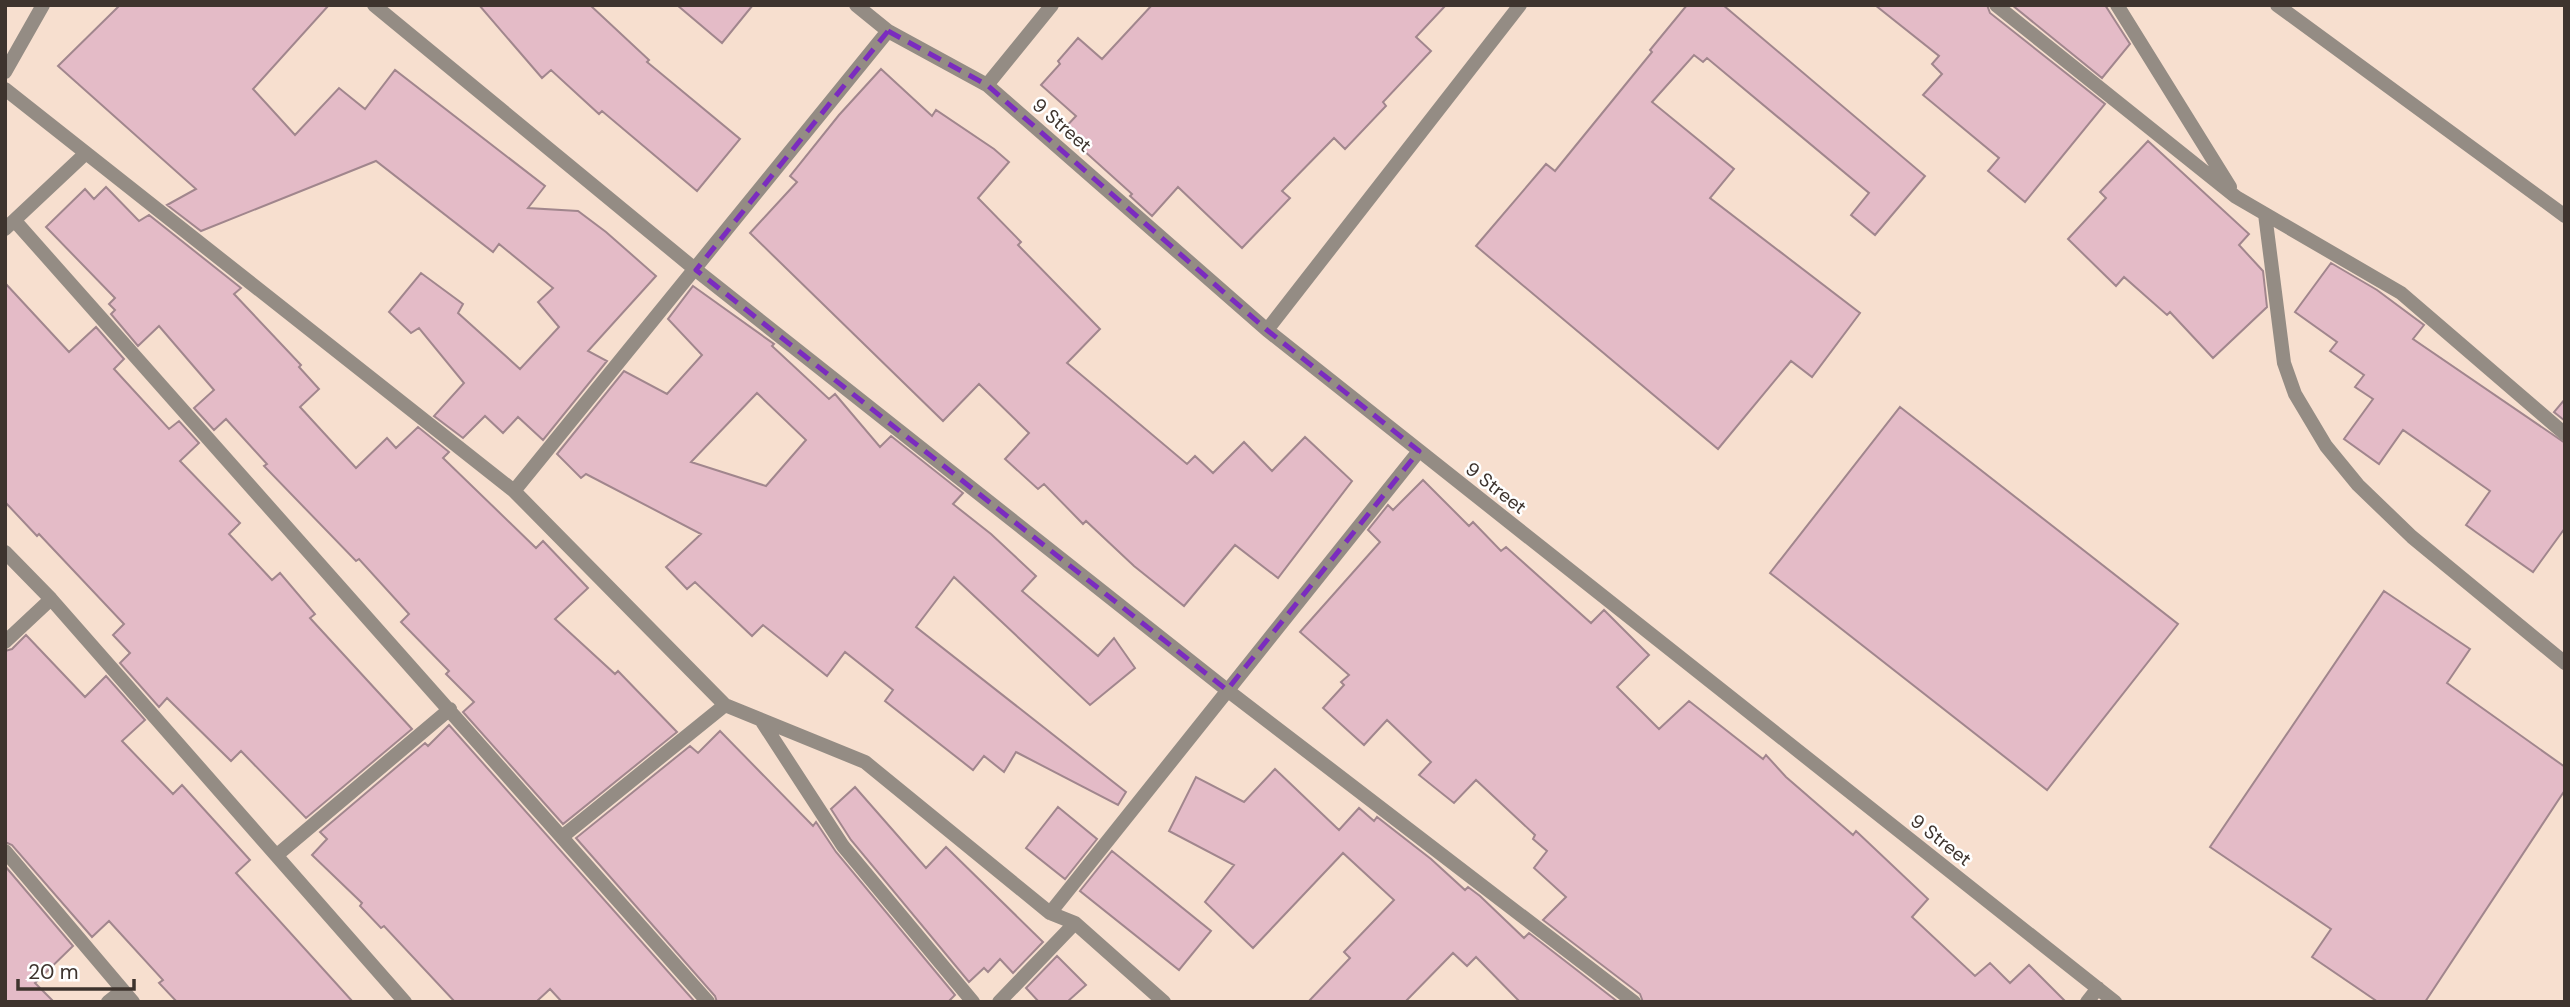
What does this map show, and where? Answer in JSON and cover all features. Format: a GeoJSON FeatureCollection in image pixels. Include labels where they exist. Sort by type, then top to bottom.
{"type":"FeatureCollection","features":[{"type":"Feature","properties":{"kind":"street"},"geometry":{"type":"LineString","coordinates":[[5,72],[43,5]]}},
{"type":"Feature","properties":{"kind":"street"},"geometry":{"type":"LineString","coordinates":[[374,5],[696,270],[1227,690],[1634,1002]]}},
{"type":"Feature","properties":{"kind":"street","name":"9 Street"},"geometry":{"type":"LineString","coordinates":[[856,5],[888,31],[987,86],[1267,330],[2115,1002]]}},
{"type":"Feature","properties":{"kind":"street"},"geometry":{"type":"LineString","coordinates":[[987,86],[1052,5]]}},
{"type":"Feature","properties":{"kind":"street"},"geometry":{"type":"LineString","coordinates":[[1267,330],[1520,5]]}},
{"type":"Feature","properties":{"kind":"street"},"geometry":{"type":"LineString","coordinates":[[1996,5],[2236,197],[2401,293],[2565,434]]}},
{"type":"Feature","properties":{"kind":"street"},"geometry":{"type":"LineString","coordinates":[[2116,5],[2236,197]]}},
{"type":"Feature","properties":{"kind":"street"},"geometry":{"type":"LineString","coordinates":[[2277,5],[2565,216]]}},
{"type":"Feature","properties":{"kind":"street"},"geometry":{"type":"LineString","coordinates":[[514,491],[888,31]]}},
{"type":"Feature","properties":{"kind":"street"},"geometry":{"type":"LineString","coordinates":[[5,89],[514,491],[725,705],[865,762],[1050,914],[1075,923],[1164,1002]]}},
{"type":"Feature","properties":{"kind":"street"},"geometry":{"type":"LineString","coordinates":[[86,153],[10,225],[450,709],[708,1002]]}},
{"type":"Feature","properties":{"kind":"street"},"geometry":{"type":"LineString","coordinates":[[2265,214],[2284,363],[2295,394],[2326,446],[2358,485],[2412,537],[2565,663]]}},
{"type":"Feature","properties":{"kind":"street"},"geometry":{"type":"LineString","coordinates":[[1050,914],[1419,451]]}},
{"type":"Feature","properties":{"kind":"street"},"geometry":{"type":"LineString","coordinates":[[5,552],[51,599],[405,1002]]}},
{"type":"Feature","properties":{"kind":"street"},"geometry":{"type":"LineString","coordinates":[[5,642],[51,599]]}},
{"type":"Feature","properties":{"kind":"street"},"geometry":{"type":"LineString","coordinates":[[563,836],[725,705]]}},
{"type":"Feature","properties":{"kind":"street"},"geometry":{"type":"LineString","coordinates":[[276,856],[450,709]]}},
{"type":"Feature","properties":{"kind":"street"},"geometry":{"type":"LineString","coordinates":[[761,720],[843,846],[973,1002]]}},
{"type":"Feature","properties":{"kind":"street"},"geometry":{"type":"LineString","coordinates":[[5,851],[133,1002]]}},
{"type":"Feature","properties":{"kind":"street"},"geometry":{"type":"LineString","coordinates":[[999,1002],[1075,923]]}},
{"type":"Feature","properties":{"kind":"street"},"geometry":{"type":"LineString","coordinates":[[2087,1002],[2098,988]]}},
{"type":"Feature","properties":{"kind":"street"},"geometry":{"type":"LineString","coordinates":[[108,1002],[123,990]]}},
{"type":"Feature","properties":{"kind":"highlighted area"},"geometry":{"type":"Polygon","coordinates":[[[888,31],[987,85],[1267,330],[1419,451],[1227,690],[696,270],[888,31]]]}},
{"type":"Feature","properties":{"kind":"building"},"geometry":{"type":"Polygon","coordinates":[[[120,5],[329,5],[253,89],[295,135],[339,88],[365,109],[395,70],[545,186],[528,208],[578,211],[656,276],[588,351],[607,361],[543,440],[518,417],[503,433],[485,416],[463,438],[434,416],[464,383],[419,328],[411,333],[389,312],[421,273],[463,304],[458,313],[520,369],[559,327],[538,302],[553,288],[499,244],[493,252],[376,161],[201,231],[167,205],[196,189],[58,66],[120,5]]]}},
{"type":"Feature","properties":{"kind":"building"},"geometry":{"type":"Polygon","coordinates":[[[479,5],[590,5],[649,60],[647,62],[740,139],[697,191],[602,111],[599,114],[551,70],[542,78],[479,5]]]}},
{"type":"Feature","properties":{"kind":"building"},"geometry":{"type":"Polygon","coordinates":[[[677,5],[753,5],[722,43],[677,5]]]}},
{"type":"Feature","properties":{"kind":"building"},"geometry":{"type":"Polygon","coordinates":[[[1152,5],[1446,5],[1416,37],[1431,51],[1383,102],[1386,106],[1345,149],[1334,138],[1282,191],[1290,198],[1242,248],[1178,187],[1152,216],[1130,196],[1132,194],[1062,131],[1076,116],[1041,85],[1078,38],[1102,59],[1152,5]]]}},
{"type":"Feature","properties":{"kind":"building"},"geometry":{"type":"Polygon","coordinates":[[[1687,5],[1723,5],[1925,176],[1875,235],[1851,215],[1869,193],[1707,58],[1703,62],[1694,55],[1652,102],[1734,169],[1710,198],[1860,313],[1812,377],[1791,361],[1718,449],[1476,246],[1546,164],[1555,171],[1687,5]]]}},
{"type":"Feature","properties":{"kind":"building"},"geometry":{"type":"Polygon","coordinates":[[[1875,5],[1987,5],[1990,13],[2105,104],[2025,202],[1988,171],[1999,158],[1923,95],[1942,74],[1932,64],[1939,56],[1875,5]]]}},
{"type":"Feature","properties":{"kind":"building"},"geometry":{"type":"Polygon","coordinates":[[[2012,5],[2105,5],[2130,44],[2102,78],[2012,5]]]}},
{"type":"Feature","properties":{"kind":"building"},"geometry":{"type":"Polygon","coordinates":[[[881,69],[932,116],[936,110],[1009,162],[978,198],[1021,242],[1018,245],[1100,329],[1067,363],[1187,464],[1195,456],[1213,473],[1244,442],[1272,471],[1305,437],[1352,481],[1278,578],[1235,545],[1184,606],[1134,566],[1086,521],[1083,524],[1044,484],[1038,489],[1005,459],[1029,433],[979,384],[943,421],[750,233],[797,182],[790,176],[839,115],[881,69]]]}},
{"type":"Feature","properties":{"kind":"building"},"geometry":{"type":"Polygon","coordinates":[[[2148,141],[2249,234],[2239,245],[2263,271],[2267,307],[2213,358],[2170,312],[2167,315],[2124,277],[2116,286],[2068,239],[2106,198],[2100,192],[2148,141]]]}},
{"type":"Feature","properties":{"kind":"building"},"geometry":{"type":"Polygon","coordinates":[[[106,187],[139,221],[149,215],[241,288],[234,294],[301,365],[299,367],[319,389],[300,407],[356,468],[387,438],[396,448],[418,427],[449,452],[443,458],[536,548],[543,541],[588,588],[555,619],[615,674],[618,671],[677,732],[563,824],[463,712],[474,702],[446,674],[449,671],[401,622],[409,614],[359,559],[356,561],[264,466],[267,464],[226,419],[214,430],[194,408],[214,390],[159,326],[138,346],[111,314],[115,310],[109,304],[115,298],[46,227],[85,189],[94,199],[106,187]]]}},
{"type":"Feature","properties":{"kind":"building"},"geometry":{"type":"Polygon","coordinates":[[[2331,263],[2377,290],[2424,325],[2413,339],[2565,443],[2565,528],[2533,572],[2466,525],[2490,491],[2403,430],[2379,464],[2344,439],[2373,399],[2355,387],[2364,375],[2330,351],[2337,342],[2295,312],[2331,263]]]}},
{"type":"Feature","properties":{"kind":"building"},"geometry":{"type":"Polygon","coordinates":[[[5,283],[69,352],[96,327],[124,359],[114,369],[169,429],[179,421],[199,443],[180,461],[240,523],[229,534],[272,580],[280,573],[315,614],[310,618],[412,729],[306,818],[241,751],[231,761],[167,698],[159,707],[120,663],[130,653],[113,635],[124,624],[5,502],[5,283]]]}},
{"type":"Feature","properties":{"kind":"building"},"geometry":{"type":"Polygon","coordinates":[[[693,286],[774,344],[772,346],[829,399],[835,394],[880,447],[891,436],[963,493],[953,504],[991,534],[1036,576],[1022,591],[1098,656],[1114,638],[1135,668],[1090,705],[954,577],[916,627],[1126,792],[1118,805],[1016,752],[1004,772],[984,756],[973,770],[885,701],[893,690],[845,652],[827,676],[763,625],[752,636],[695,582],[687,589],[666,567],[701,534],[586,474],[581,478],[557,454],[624,371],[667,394],[702,355],[668,319],[693,286]],[[757,393],[691,462],[766,486],[806,440],[757,393]]]}},
{"type":"Feature","properties":{"kind":"building"},"geometry":{"type":"Polygon","coordinates":[[[2565,399],[2565,421],[2554,412],[2565,399]]]}},
{"type":"Feature","properties":{"kind":"building"},"geometry":{"type":"Polygon","coordinates":[[[1900,407],[2178,624],[2047,790],[1770,573],[1900,407]]]}},
{"type":"Feature","properties":{"kind":"building"},"geometry":{"type":"Polygon","coordinates":[[[1423,480],[1469,526],[1473,522],[1501,551],[1506,547],[1591,623],[1604,610],[1649,655],[1617,687],[1659,729],[1689,701],[1763,759],[1766,755],[1786,777],[1853,835],[1856,831],[1928,899],[1912,917],[1975,976],[1990,963],[2010,983],[2029,965],[2066,1002],[1643,1002],[1640,994],[1543,920],[1566,897],[1534,868],[1547,851],[1533,839],[1535,835],[1476,780],[1454,803],[1419,775],[1431,762],[1387,720],[1364,745],[1323,708],[1344,685],[1341,682],[1349,675],[1300,632],[1380,542],[1368,530],[1388,505],[1393,510],[1423,480]]]}},
{"type":"Feature","properties":{"kind":"building"},"geometry":{"type":"Polygon","coordinates":[[[2384,591],[2470,649],[2447,683],[2565,767],[2565,790],[2425,1002],[2378,1002],[2312,957],[2331,929],[2210,847],[2384,591]]]}},
{"type":"Feature","properties":{"kind":"building"},"geometry":{"type":"Polygon","coordinates":[[[26,635],[85,697],[106,676],[145,720],[122,741],[173,794],[182,785],[250,860],[236,873],[353,1002],[177,1002],[159,983],[163,980],[109,921],[92,937],[12,845],[5,842],[5,651],[12,649],[26,635]]]}},
{"type":"Feature","properties":{"kind":"building"},"geometry":{"type":"Polygon","coordinates":[[[449,725],[695,1002],[562,1002],[550,989],[536,1002],[455,1002],[384,926],[381,928],[360,906],[362,903],[312,855],[327,839],[320,832],[425,743],[428,746],[449,725]]]}},
{"type":"Feature","properties":{"kind":"building"},"geometry":{"type":"Polygon","coordinates":[[[720,731],[813,826],[816,822],[836,852],[955,995],[948,1002],[717,1002],[715,996],[576,838],[690,746],[698,753],[720,731]]]}},
{"type":"Feature","properties":{"kind":"building"},"geometry":{"type":"Polygon","coordinates":[[[1275,769],[1339,830],[1359,808],[1374,821],[1377,817],[1431,859],[1465,890],[1468,887],[1480,896],[1524,938],[1529,933],[1618,1002],[1520,1002],[1476,957],[1467,966],[1453,953],[1405,1002],[1308,1002],[1350,958],[1344,952],[1394,900],[1343,853],[1253,948],[1205,902],[1234,865],[1169,831],[1196,777],[1244,802],[1275,769]]]}},
{"type":"Feature","properties":{"kind":"building"},"geometry":{"type":"Polygon","coordinates":[[[855,787],[926,868],[946,847],[1043,942],[1013,973],[1000,959],[988,972],[984,968],[969,982],[851,840],[831,809],[855,787]]]}},
{"type":"Feature","properties":{"kind":"building"},"geometry":{"type":"Polygon","coordinates":[[[1058,807],[1097,839],[1065,879],[1026,848],[1058,807]]]}},
{"type":"Feature","properties":{"kind":"building"},"geometry":{"type":"Polygon","coordinates":[[[1112,851],[1211,931],[1179,970],[1080,891],[1112,851]]]}},
{"type":"Feature","properties":{"kind":"building"},"geometry":{"type":"Polygon","coordinates":[[[5,866],[73,946],[35,983],[54,1002],[5,1002],[5,866]]]}},
{"type":"Feature","properties":{"kind":"building"},"geometry":{"type":"Polygon","coordinates":[[[1057,956],[1086,985],[1067,1002],[1039,1002],[1026,988],[1057,956]]]}}]}
